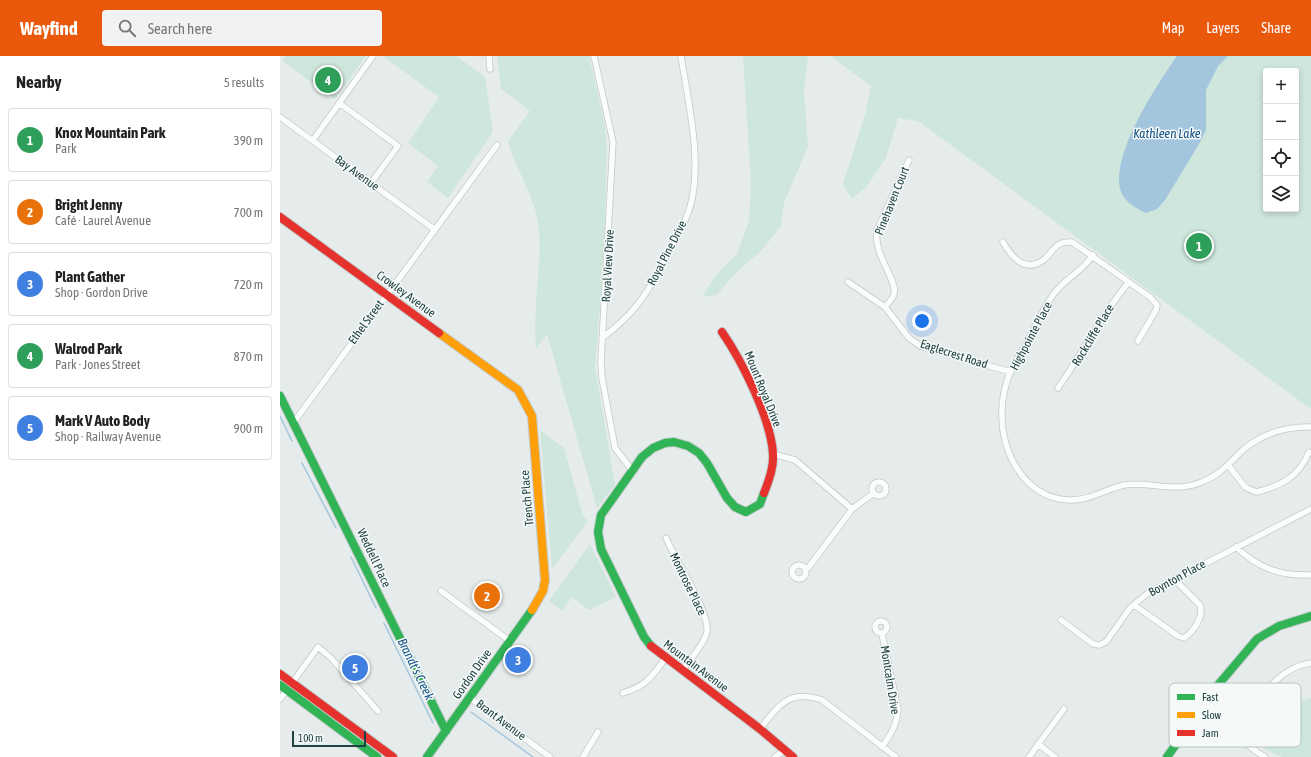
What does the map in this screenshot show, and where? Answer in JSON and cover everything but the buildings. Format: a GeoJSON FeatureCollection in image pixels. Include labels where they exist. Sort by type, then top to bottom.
{"type":"FeatureCollection","features":[{"type":"Feature","properties":{"kind":"street"},"geometry":{"type":"LineString","coordinates":[[313,140],[373,56]]}},
{"type":"Feature","properties":{"kind":"street"},"geometry":{"type":"LineString","coordinates":[[489,56],[490,69]]}},
{"type":"Feature","properties":{"kind":"street","name":"Royal View Drive"},"geometry":{"type":"LineString","coordinates":[[594,56],[614,142],[602,378],[615,448],[632,470]]}},
{"type":"Feature","properties":{"kind":"street","name":"Royal Pine Drive"},"geometry":{"type":"LineString","coordinates":[[603,337],[628,317],[640,303],[680,231],[690,207],[694,185],[695,159],[680,56]]}},
{"type":"Feature","properties":{"kind":"street"},"geometry":{"type":"LineString","coordinates":[[339,103],[398,146],[371,183]]}},
{"type":"Feature","properties":{"kind":"street","name":"Bay Avenue"},"geometry":{"type":"LineString","coordinates":[[280,117],[434,229]]}},
{"type":"Feature","properties":{"kind":"street","name":"Ethel Street"},"geometry":{"type":"LineString","coordinates":[[294,422],[497,145]]}},
{"type":"Feature","properties":{"kind":"street","name":"Pinehaven Court"},"geometry":{"type":"LineString","coordinates":[[884,307],[891,300],[894,288],[875,240],[877,231],[908,160]]}},
{"type":"Feature","properties":{"kind":"street","name":"Crowley Avenue"},"geometry":{"type":"LineString","coordinates":[[280,218],[518,390]]}},
{"type":"Feature","properties":{"kind":"street"},"geometry":{"type":"LineString","coordinates":[[1003,242],[1008,252],[1017,262],[1028,266],[1035,265],[1043,261],[1054,247],[1066,242],[1072,242],[1093,255],[1150,297],[1157,305],[1156,310],[1138,341]]}},
{"type":"Feature","properties":{"kind":"street","name":"Highpointe Place"},"geometry":{"type":"LineString","coordinates":[[1093,255],[1082,269],[1062,283],[1052,296],[1011,372],[1002,410],[1003,426],[1016,470],[1025,480],[1044,493],[1069,500],[1083,499],[1124,485],[1138,483],[1158,486],[1186,487],[1210,479],[1229,466],[1243,450],[1258,438],[1282,429],[1296,426],[1311,427]]}},
{"type":"Feature","properties":{"kind":"street","name":"Eaglecrest Road"},"geometry":{"type":"LineString","coordinates":[[848,282],[884,307],[909,338],[922,347],[1011,372]]}},
{"type":"Feature","properties":{"kind":"street","name":"Rockcliffe Place"},"geometry":{"type":"LineString","coordinates":[[1058,388],[1089,342],[1101,317],[1129,282]]}},
{"type":"Feature","properties":{"kind":"street","name":"Mount Royal Drive"},"geometry":{"type":"LineString","coordinates":[[601,549],[598,530],[601,515],[632,470],[650,449],[661,444],[672,442],[691,446],[700,454],[712,471],[730,504],[738,510],[746,512],[760,504],[767,483],[773,454],[763,417],[731,344],[722,332]]}},
{"type":"Feature","properties":{"kind":"street","name":"Trench Place"},"geometry":{"type":"LineString","coordinates":[[518,390],[532,416],[533,424],[546,580],[543,591],[536,605]]}},
{"type":"Feature","properties":{"kind":"street","name":"Weddell Place"},"geometry":{"type":"LineString","coordinates":[[280,396],[446,731]]}},
{"type":"Feature","properties":{"kind":"street"},"geometry":{"type":"LineString","coordinates":[[1229,466],[1245,487],[1256,492],[1283,483],[1297,473],[1304,464],[1309,452]]}},
{"type":"Feature","properties":{"kind":"street"},"geometry":{"type":"LineString","coordinates":[[773,454],[795,460],[852,509]]}},
{"type":"Feature","properties":{"kind":"street"},"geometry":{"type":"LineString","coordinates":[[805,569],[809,567],[852,509],[874,493]]}},
{"type":"Feature","properties":{"kind":"street","name":"Boynton Place"},"geometry":{"type":"LineString","coordinates":[[1061,620],[1093,644],[1099,645],[1106,642],[1134,605],[1148,593],[1236,546],[1311,509]]}},
{"type":"Feature","properties":{"kind":"street","name":"Montrose Place"},"geometry":{"type":"LineString","coordinates":[[666,538],[700,605],[706,622],[707,632],[702,643],[682,671]]}},
{"type":"Feature","properties":{"kind":"street"},"geometry":{"type":"LineString","coordinates":[[1236,546],[1251,560],[1268,569],[1284,573],[1311,575]]}},
{"type":"Feature","properties":{"kind":"street","name":"Mountain Avenue"},"geometry":{"type":"LineString","coordinates":[[601,549],[644,637],[652,647],[760,729],[793,757]]}},
{"type":"Feature","properties":{"kind":"street"},"geometry":{"type":"LineString","coordinates":[[1134,605],[1178,636],[1184,638],[1188,635],[1200,618],[1201,610],[1200,605],[1174,579]]}},
{"type":"Feature","properties":{"kind":"street"},"geometry":{"type":"LineString","coordinates":[[441,591],[510,641]]}},
{"type":"Feature","properties":{"kind":"street","name":"Gordon Drive"},"geometry":{"type":"LineString","coordinates":[[427,757],[536,605]]}},
{"type":"Feature","properties":{"kind":"street"},"geometry":{"type":"LineString","coordinates":[[1220,683],[1257,639],[1279,626],[1311,616]]}},
{"type":"Feature","properties":{"kind":"street","name":"Montcalm Drive"},"geometry":{"type":"LineString","coordinates":[[882,634],[898,709],[897,721],[893,731],[882,747]]}},
{"type":"Feature","properties":{"kind":"street"},"geometry":{"type":"LineString","coordinates":[[280,699],[286,686],[318,647],[332,658],[378,711]]}},
{"type":"Feature","properties":{"kind":"street"},"geometry":{"type":"LineString","coordinates":[[623,693],[640,688],[648,681],[665,658]]}},
{"type":"Feature","properties":{"kind":"street"},"geometry":{"type":"LineString","coordinates":[[1273,683],[1283,673],[1311,663]]}},
{"type":"Feature","properties":{"kind":"street"},"geometry":{"type":"LineString","coordinates":[[280,674],[286,686],[378,757]]}},
{"type":"Feature","properties":{"kind":"street"},"geometry":{"type":"LineString","coordinates":[[286,686],[346,722],[392,757]]}},
{"type":"Feature","properties":{"kind":"street"},"geometry":{"type":"LineString","coordinates":[[760,729],[778,706],[793,697],[809,696],[822,700],[896,757]]}},
{"type":"Feature","properties":{"kind":"street","name":"Brant Avenue"},"geometry":{"type":"LineString","coordinates":[[470,698],[550,757]]}},
{"type":"Feature","properties":{"kind":"street"},"geometry":{"type":"LineString","coordinates":[[1029,757],[1064,709]]}},
{"type":"Feature","properties":{"kind":"street"},"geometry":{"type":"LineString","coordinates":[[583,757],[598,732]]}},
{"type":"Feature","properties":{"kind":"street"},"geometry":{"type":"LineString","coordinates":[[1038,744],[1055,757]]}},
{"type":"Feature","properties":{"kind":"street"},"geometry":{"type":"LineString","coordinates":[[1167,757],[1174,747]]}},
{"type":"Feature","properties":{"kind":"street"},"geometry":{"type":"LineString","coordinates":[[1252,747],[1265,757]]}},
{"type":"Feature","properties":{"kind":"street"},"geometry":{"type":"LineString","coordinates":[[775,757],[785,750]]}},
{"type":"Feature","properties":{"kind":"green space"},"geometry":{"type":"Polygon","coordinates":[[[285,56],[366,56],[335,99],[282,61],[285,56]]]}},
{"type":"Feature","properties":{"kind":"green space"},"geometry":{"type":"Polygon","coordinates":[[[383,56],[456,56],[485,77],[493,132],[448,198],[427,182],[438,166],[408,143],[439,97],[383,56]]]}},
{"type":"Feature","properties":{"kind":"green space"},"geometry":{"type":"Polygon","coordinates":[[[497,56],[589,56],[604,122],[607,147],[604,255],[595,366],[615,485],[597,508],[547,334],[536,349],[535,317],[540,251],[539,229],[535,208],[508,141],[530,111],[501,89],[497,56]]]}},
{"type":"Feature","properties":{"kind":"green space"},"geometry":{"type":"Polygon","coordinates":[[[743,56],[808,56],[804,91],[808,146],[784,203],[781,226],[762,250],[739,270],[716,295],[702,297],[715,276],[737,254],[749,221],[751,183],[743,56]]]}},
{"type":"Feature","properties":{"kind":"green space"},"geometry":{"type":"Polygon","coordinates":[[[830,56],[1311,56],[1311,409],[918,121],[898,118],[886,158],[867,186],[852,199],[843,184],[865,115],[871,86],[830,56]]]}},
{"type":"Feature","properties":{"kind":"green space"},"geometry":{"type":"Polygon","coordinates":[[[540,430],[564,448],[583,516],[588,521],[552,569],[540,430]]]}},
{"type":"Feature","properties":{"kind":"green space"},"geometry":{"type":"Polygon","coordinates":[[[590,544],[616,597],[589,610],[572,597],[562,611],[549,601],[590,544]]]}},
{"type":"Feature","properties":{"kind":"green space"},"geometry":{"type":"Polygon","coordinates":[[[1311,698],[1311,757],[1282,757],[1264,749],[1265,747],[1301,747],[1301,701],[1311,698]]]}},
{"type":"Feature","properties":{"kind":"water","name":"Kathleen Lake"},"geometry":{"type":"Polygon","coordinates":[[[1177,56],[1228,56],[1218,66],[1206,90],[1206,130],[1199,144],[1165,200],[1157,209],[1146,213],[1129,203],[1122,194],[1119,179],[1121,162],[1136,123],[1177,56]]]}},
{"type":"Feature","properties":{"kind":"waterway","name":"Brandt's Creek"},"geometry":{"type":"LineString","coordinates":[[280,416],[292,441]]}},
{"type":"Feature","properties":{"kind":"waterway","name":"Brandt's Creek"},"geometry":{"type":"LineString","coordinates":[[302,463],[336,528]]}},
{"type":"Feature","properties":{"kind":"waterway","name":"Brandt's Creek"},"geometry":{"type":"LineString","coordinates":[[351,557],[376,608]]}},
{"type":"Feature","properties":{"kind":"waterway","name":"Brandt's Creek"},"geometry":{"type":"LineString","coordinates":[[384,623],[433,723]]}},
{"type":"Feature","properties":{"kind":"waterway","name":"Brandt's Creek"},"geometry":{"type":"LineString","coordinates":[[471,712],[533,757]]}},
{"type":"Feature","properties":{"kind":"traffic: fast"},"geometry":{"type":"LineString","coordinates":[[280,396],[446,731]]}},
{"type":"Feature","properties":{"kind":"traffic: fast"},"geometry":{"type":"LineString","coordinates":[[651,646],[644,637],[601,549],[598,532],[601,515],[642,457],[653,448],[665,443],[674,442],[688,446],[699,453],[707,463],[727,498],[735,507],[746,512],[760,504],[764,493]]}},
{"type":"Feature","properties":{"kind":"traffic: fast"},"geometry":{"type":"LineString","coordinates":[[427,757],[532,610]]}},
{"type":"Feature","properties":{"kind":"traffic: fast"},"geometry":{"type":"LineString","coordinates":[[1220,683],[1257,639],[1279,626],[1311,616]]}},
{"type":"Feature","properties":{"kind":"traffic: fast"},"geometry":{"type":"LineString","coordinates":[[280,685],[377,757]]}},
{"type":"Feature","properties":{"kind":"traffic: fast"},"geometry":{"type":"LineString","coordinates":[[1167,757],[1174,747]]}},
{"type":"Feature","properties":{"kind":"traffic: slow"},"geometry":{"type":"LineString","coordinates":[[439,333],[518,390],[532,416],[545,580],[543,591],[532,610]]}},
{"type":"Feature","properties":{"kind":"traffic: jam"},"geometry":{"type":"LineString","coordinates":[[280,217],[439,333]]}},
{"type":"Feature","properties":{"kind":"traffic: jam"},"geometry":{"type":"LineString","coordinates":[[722,332],[746,374],[767,424],[771,440],[773,464],[764,493]]}},
{"type":"Feature","properties":{"kind":"traffic: jam"},"geometry":{"type":"LineString","coordinates":[[651,646],[760,729],[793,757]]}},
{"type":"Feature","properties":{"kind":"traffic: jam"},"geometry":{"type":"LineString","coordinates":[[280,674],[393,757]]}},
{"type":"Feature","properties":{"kind":"place","name":"Walrod Park"},"geometry":{"type":"Point","coordinates":[328,80]}},
{"type":"Feature","properties":{"kind":"place","name":"Knox Mountain Park"},"geometry":{"type":"Point","coordinates":[1199,246]}},
{"type":"Feature","properties":{"kind":"place","name":"Bright Jenny"},"geometry":{"type":"Point","coordinates":[487,596]}},
{"type":"Feature","properties":{"kind":"place","name":"Plant Gather"},"geometry":{"type":"Point","coordinates":[518,660]}},
{"type":"Feature","properties":{"kind":"place","name":"Mark V Auto Body"},"geometry":{"type":"Point","coordinates":[355,668]}}]}
